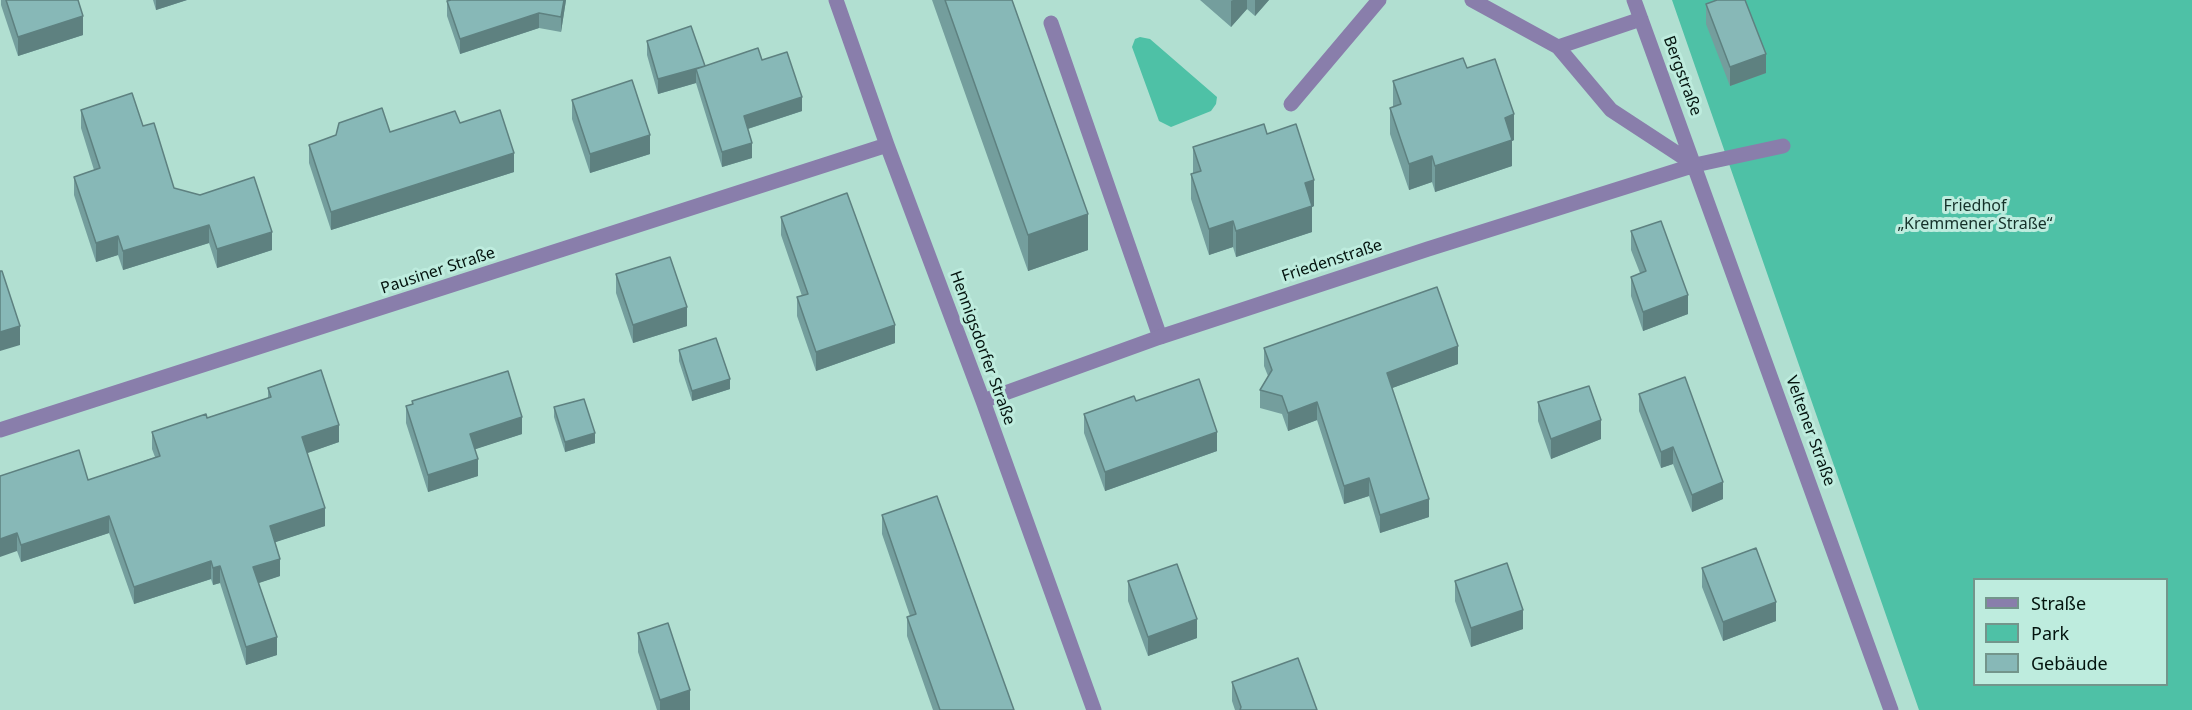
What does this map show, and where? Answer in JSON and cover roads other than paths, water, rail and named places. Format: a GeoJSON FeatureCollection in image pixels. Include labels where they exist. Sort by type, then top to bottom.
{"type":"FeatureCollection","features":[{"type":"Feature","properties":{"kind":"street","name":"Hennigsdorfer Straße"},"geometry":{"type":"LineString","coordinates":[[836,0],[1094,710]]}},
{"type":"Feature","properties":{"kind":"street"},"geometry":{"type":"LineString","coordinates":[[1292,104],[1379,0]]}},
{"type":"Feature","properties":{"kind":"street"},"geometry":{"type":"LineString","coordinates":[[1472,0],[1558,47],[1611,110],[1695,165]]}},
{"type":"Feature","properties":{"kind":"street","name":"Bergstraße"},"geometry":{"type":"LineString","coordinates":[[1634,0],[1695,165]]}},
{"type":"Feature","properties":{"kind":"street"},"geometry":{"type":"LineString","coordinates":[[1558,47],[1641,19]]}},
{"type":"Feature","properties":{"kind":"street"},"geometry":{"type":"LineString","coordinates":[[1051,23],[1160,337]]}},
{"type":"Feature","properties":{"kind":"street","name":"Pausiner Straße"},"geometry":{"type":"LineString","coordinates":[[0,430],[887,145]]}},
{"type":"Feature","properties":{"kind":"street","name":"Friedenstraße"},"geometry":{"type":"LineString","coordinates":[[983,401],[1160,337],[1410,254],[1695,165],[1783,146]]}},
{"type":"Feature","properties":{"kind":"street","name":"Veltener Straße"},"geometry":{"type":"LineString","coordinates":[[1695,165],[1891,710]]}},
{"type":"Feature","properties":{"kind":"park label","name":"Friedhof „Kremmener Straße“"},"geometry":{"type":"Point","coordinates":[1975,215]}}]}
